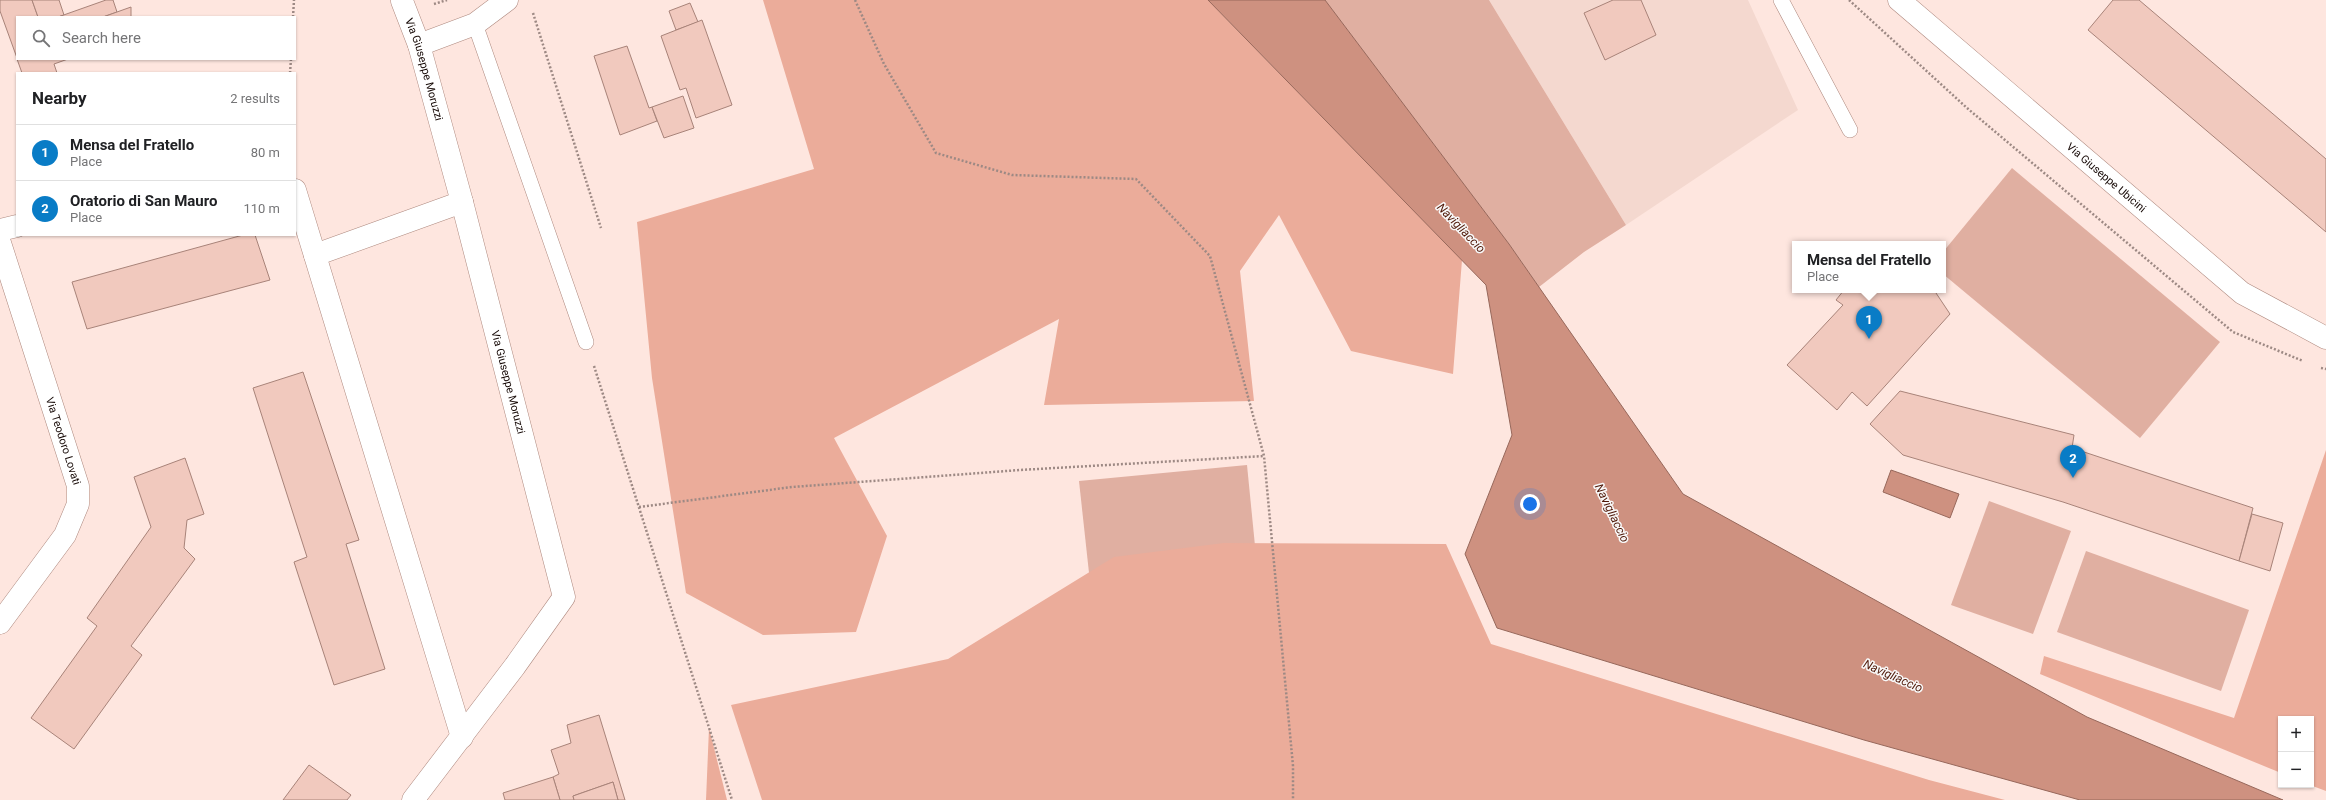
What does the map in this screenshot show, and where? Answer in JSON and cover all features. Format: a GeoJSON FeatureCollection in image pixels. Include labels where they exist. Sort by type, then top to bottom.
{"type":"FeatureCollection","features":[{"type":"Feature","properties":{"kind":"street"},"geometry":{"type":"LineString","coordinates":[[419,45],[474,24],[507,0]]}},
{"type":"Feature","properties":{"kind":"street","name":"Via Giuseppe Ubicini"},"geometry":{"type":"LineString","coordinates":[[1899,0],[2242,293],[2326,338]]}},
{"type":"Feature","properties":{"kind":"street","name":"Via Giuseppe Moruzzi"},"geometry":{"type":"LineString","coordinates":[[402,1],[419,45],[462,202],[564,597],[462,737],[413,800]]}},
{"type":"Feature","properties":{"kind":"street"},"geometry":{"type":"LineString","coordinates":[[296,193],[462,737]]}},
{"type":"Feature","properties":{"kind":"street"},"geometry":{"type":"LineString","coordinates":[[315,255],[462,202]]}},
{"type":"Feature","properties":{"kind":"street"},"geometry":{"type":"LineString","coordinates":[[0,230],[16,226]]}},
{"type":"Feature","properties":{"kind":"street","name":"Via Teodoro Lovati"},"geometry":{"type":"LineString","coordinates":[[0,243],[78,486],[78,504],[65,535],[0,623]]}},
{"type":"Feature","properties":{"kind":"lane"},"geometry":{"type":"LineString","coordinates":[[1781,0],[1850,130]]}},
{"type":"Feature","properties":{"kind":"lane"},"geometry":{"type":"LineString","coordinates":[[474,24],[586,342]]}},
{"type":"Feature","properties":{"kind":"path"},"geometry":{"type":"LineString","coordinates":[[293,16],[294,0]]}},
{"type":"Feature","properties":{"kind":"path"},"geometry":{"type":"LineString","coordinates":[[855,0],[884,64],[936,153],[1012,175],[1136,179],[1210,256],[1264,456],[1293,766],[1293,800]]}},
{"type":"Feature","properties":{"kind":"path"},"geometry":{"type":"LineString","coordinates":[[1849,0],[1967,108],[2233,332],[2305,362]]}},
{"type":"Feature","properties":{"kind":"path"},"geometry":{"type":"LineString","coordinates":[[533,15],[601,228]]}},
{"type":"Feature","properties":{"kind":"path"},"geometry":{"type":"LineString","coordinates":[[290,72],[291,60]]}},
{"type":"Feature","properties":{"kind":"path"},"geometry":{"type":"LineString","coordinates":[[586,342],[732,800]]}},
{"type":"Feature","properties":{"kind":"path"},"geometry":{"type":"LineString","coordinates":[[2320,368],[2326,369]]}},
{"type":"Feature","properties":{"kind":"path"},"geometry":{"type":"LineString","coordinates":[[639,507],[792,487],[1020,470],[1264,456]]}},
{"type":"Feature","properties":{"kind":"shaded area"},"geometry":{"type":"Polygon","coordinates":[[[763,0],[1208,0],[1462,260],[1453,374],[1351,351],[1279,215],[1240,271],[1254,401],[1044,405],[1059,319],[834,438],[887,536],[856,632],[763,635],[686,593],[652,378],[637,222],[814,169],[763,0]]]}},
{"type":"Feature","properties":{"kind":"shaded area"},"geometry":{"type":"Polygon","coordinates":[[[1325,0],[1489,0],[1626,225],[1584,252],[1539,287],[1509,244],[1325,0]]]}},
{"type":"Feature","properties":{"kind":"shaded area"},"geometry":{"type":"Polygon","coordinates":[[[1489,0],[1748,0],[1798,110],[1626,225],[1489,0]]]}},
{"type":"Feature","properties":{"kind":"shaded area"},"geometry":{"type":"Polygon","coordinates":[[[2012,168],[2220,342],[2140,438],[1946,276],[1946,248],[2012,168]]]}},
{"type":"Feature","properties":{"kind":"shaded area"},"geometry":{"type":"Polygon","coordinates":[[[2326,450],[2326,791],[2314,786],[2314,716],[2278,716],[2278,772],[2040,674],[2044,656],[2234,718],[2326,450]]]}},
{"type":"Feature","properties":{"kind":"shaded area"},"geometry":{"type":"Polygon","coordinates":[[[1247,465],[1257,566],[1090,582],[1079,481],[1247,465]]]}},
{"type":"Feature","properties":{"kind":"shaded area"},"geometry":{"type":"Polygon","coordinates":[[[1989,501],[2071,531],[2033,634],[1951,605],[1989,501]]]}},
{"type":"Feature","properties":{"kind":"shaded area"},"geometry":{"type":"Polygon","coordinates":[[[1224,543],[1446,544],[1491,644],[1929,780],[2005,800],[762,800],[731,705],[948,659],[1114,557],[1224,543]]]}},
{"type":"Feature","properties":{"kind":"shaded area"},"geometry":{"type":"Polygon","coordinates":[[[2086,551],[2249,610],[2221,691],[2057,632],[2086,551]]]}},
{"type":"Feature","properties":{"kind":"shaded area"},"geometry":{"type":"Polygon","coordinates":[[[709,728],[727,800],[706,800],[709,728]]]}},
{"type":"Feature","properties":{"kind":"water","name":"Navigliaccio"},"geometry":{"type":"Polygon","coordinates":[[[1208,0],[1325,0],[1509,244],[1683,494],[2087,717],[2283,800],[2080,800],[1864,740],[1497,628],[1465,554],[1512,435],[1486,285],[1208,0]]]}},
{"type":"Feature","properties":{"kind":"water"},"geometry":{"type":"Polygon","coordinates":[[[1891,470],[1959,494],[1950,518],[1883,492],[1891,470]]]}},
{"type":"Feature","properties":{"kind":"building"},"geometry":{"type":"Polygon","coordinates":[[[0,0],[32,0],[38,16],[16,16],[16,55],[0,11],[0,0]]]}},
{"type":"Feature","properties":{"kind":"building"},"geometry":{"type":"Polygon","coordinates":[[[32,0],[59,0],[64,15],[38,16],[32,0]]]}},
{"type":"Feature","properties":{"kind":"building"},"geometry":{"type":"Polygon","coordinates":[[[106,0],[113,0],[117,12],[106,16],[61,16],[106,0]]]}},
{"type":"Feature","properties":{"kind":"building"},"geometry":{"type":"Polygon","coordinates":[[[1613,0],[1641,0],[1656,35],[1605,60],[1584,13],[1613,0]]]}},
{"type":"Feature","properties":{"kind":"building"},"geometry":{"type":"Polygon","coordinates":[[[2113,0],[2139,0],[2326,159],[2326,232],[2088,30],[2113,0]]]}},
{"type":"Feature","properties":{"kind":"building"},"geometry":{"type":"Polygon","coordinates":[[[690,3],[698,22],[676,30],[669,11],[690,3]]]}},
{"type":"Feature","properties":{"kind":"building"},"geometry":{"type":"Polygon","coordinates":[[[131,7],[131,16],[106,16],[131,7]]]}},
{"type":"Feature","properties":{"kind":"building"},"geometry":{"type":"Polygon","coordinates":[[[702,20],[732,105],[696,118],[686,88],[680,90],[661,36],[702,20]]]}},
{"type":"Feature","properties":{"kind":"building"},"geometry":{"type":"Polygon","coordinates":[[[627,46],[649,108],[652,107],[657,121],[620,135],[594,56],[627,46]]]}},
{"type":"Feature","properties":{"kind":"building"},"geometry":{"type":"Polygon","coordinates":[[[17,60],[65,60],[54,64],[57,72],[22,72],[17,60]]]}},
{"type":"Feature","properties":{"kind":"building"},"geometry":{"type":"Polygon","coordinates":[[[683,96],[694,128],[664,138],[652,107],[683,96]]]}},
{"type":"Feature","properties":{"kind":"building"},"geometry":{"type":"Polygon","coordinates":[[[239,236],[255,236],[270,280],[87,329],[72,282],[239,236]]]}},
{"type":"Feature","properties":{"kind":"building"},"geometry":{"type":"Polygon","coordinates":[[[1842,293],[1936,293],[1950,314],[1867,406],[1852,392],[1837,410],[1787,365],[1843,305],[1836,300],[1842,293]]]}},
{"type":"Feature","properties":{"kind":"building"},"geometry":{"type":"Polygon","coordinates":[[[303,372],[359,540],[346,544],[385,669],[334,685],[294,562],[307,557],[253,388],[303,372]]]}},
{"type":"Feature","properties":{"kind":"building"},"geometry":{"type":"Polygon","coordinates":[[[1900,391],[2074,435],[2072,448],[2253,508],[2239,561],[2063,502],[1903,455],[1870,424],[1900,391]]]}},
{"type":"Feature","properties":{"kind":"building"},"geometry":{"type":"Polygon","coordinates":[[[185,458],[204,514],[187,520],[184,548],[195,559],[131,646],[142,655],[74,749],[31,718],[97,626],[87,618],[151,527],[134,477],[185,458]]]}},
{"type":"Feature","properties":{"kind":"building"},"geometry":{"type":"Polygon","coordinates":[[[2252,514],[2283,523],[2270,571],[2239,561],[2252,514]]]}},
{"type":"Feature","properties":{"kind":"building"},"geometry":{"type":"Polygon","coordinates":[[[599,715],[625,800],[618,800],[613,782],[573,796],[574,800],[560,800],[553,777],[559,774],[551,750],[571,743],[567,725],[599,715]]]}},
{"type":"Feature","properties":{"kind":"building"},"geometry":{"type":"Polygon","coordinates":[[[309,765],[351,795],[347,800],[283,800],[309,765]]]}},
{"type":"Feature","properties":{"kind":"building"},"geometry":{"type":"Polygon","coordinates":[[[553,777],[560,800],[505,800],[503,793],[553,777]]]}},
{"type":"Feature","properties":{"kind":"building"},"geometry":{"type":"Polygon","coordinates":[[[613,782],[618,800],[574,800],[573,796],[613,782]]]}},
{"type":"Feature","properties":{"kind":"place","name":"Mensa del Fratello"},"geometry":{"type":"Point","coordinates":[1869,339]}},
{"type":"Feature","properties":{"kind":"place","name":"Oratorio di San Mauro"},"geometry":{"type":"Point","coordinates":[2073,478]}}]}
